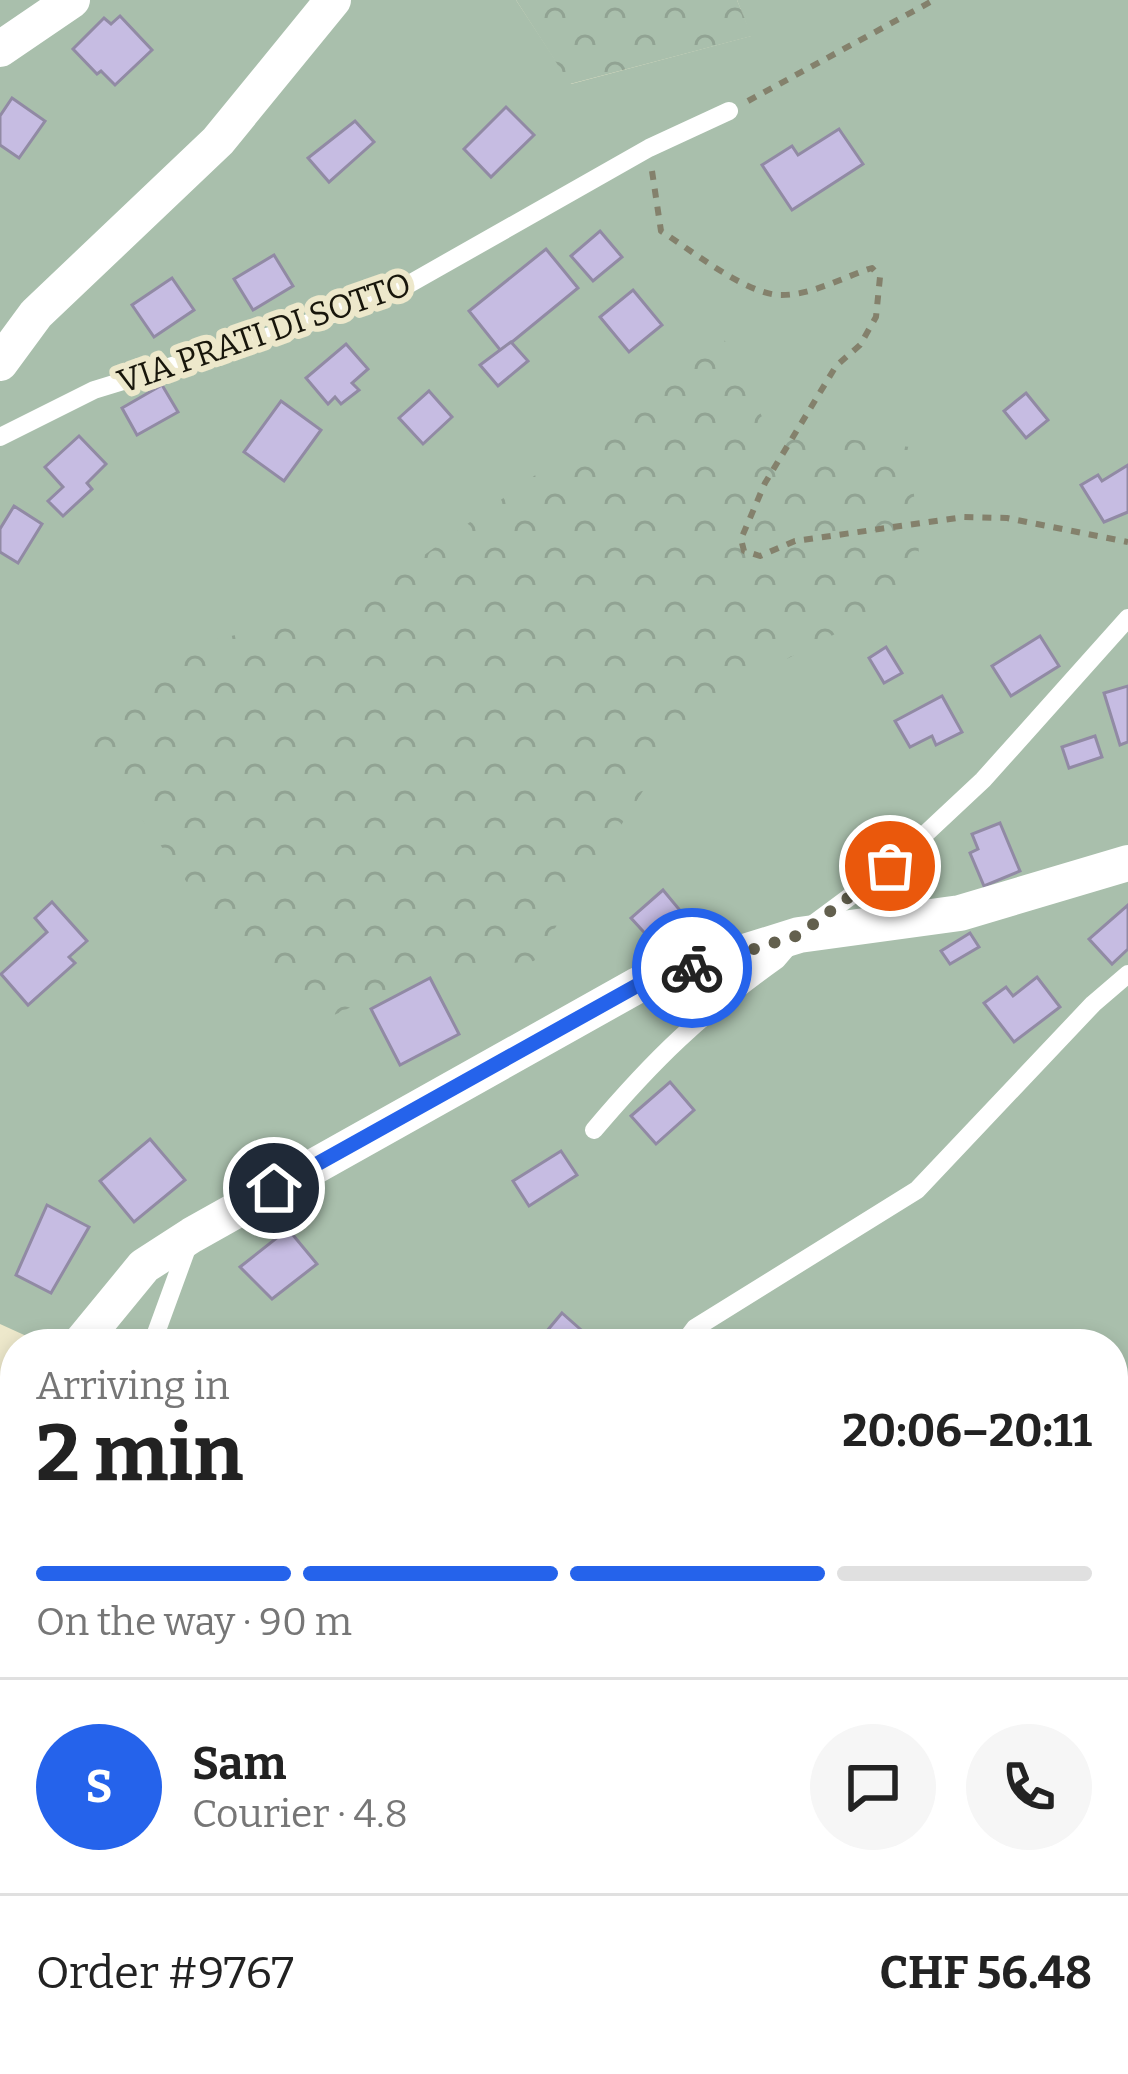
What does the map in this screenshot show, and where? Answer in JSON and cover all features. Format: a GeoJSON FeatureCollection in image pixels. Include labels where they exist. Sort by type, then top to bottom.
{"type":"FeatureCollection","features":[{"type":"Feature","properties":{"kind":"street"},"geometry":{"type":"LineString","coordinates":[[0,49],[71,0]]}},
{"type":"Feature","properties":{"kind":"street"},"geometry":{"type":"LineString","coordinates":[[0,363],[36,314],[218,141],[333,0]]}},
{"type":"Feature","properties":{"kind":"street"},"geometry":{"type":"LineString","coordinates":[[92,1329],[144,1266],[192,1235],[638,985],[799,935],[960,913],[1128,863]]}},
{"type":"Feature","properties":{"kind":"lane","name":"VIA PRATI DI SOTTO"},"geometry":{"type":"LineString","coordinates":[[0,437],[94,390],[296,328],[411,283],[649,148],[729,111]]}},
{"type":"Feature","properties":{"kind":"lane"},"geometry":{"type":"LineString","coordinates":[[594,1130],[683,1031],[890,866],[983,780],[1128,618]]}},
{"type":"Feature","properties":{"kind":"lane"},"geometry":{"type":"LineString","coordinates":[[694,1329],[917,1190],[1093,1004],[1128,974]]}},
{"type":"Feature","properties":{"kind":"lane"},"geometry":{"type":"LineString","coordinates":[[158,1329],[192,1235]]}},
{"type":"Feature","properties":{"kind":"path"},"geometry":{"type":"LineString","coordinates":[[729,111],[934,0]]}},
{"type":"Feature","properties":{"kind":"path"},"geometry":{"type":"LineString","coordinates":[[649,148],[661,231],[736,279],[778,295],[827,285],[872,268],[880,277],[876,317],[860,345],[836,366],[765,483],[741,539],[744,551],[760,556],[795,541],[964,517],[1007,518],[1128,542]]}},
{"type":"Feature","properties":{"kind":"green space"},"geometry":{"type":"Polygon","coordinates":[[[0,0],[516,0],[571,84],[751,36],[737,0],[1128,0],[1128,1329],[11,1329],[0,1324],[0,0]]]}},
{"type":"Feature","properties":{"kind":"green space"},"geometry":{"type":"Polygon","coordinates":[[[516,0],[737,0],[752,36],[570,84],[516,0]]]}},
{"type":"Feature","properties":{"kind":"green space"},"geometry":{"type":"Polygon","coordinates":[[[724,339],[768,429],[910,447],[922,589],[698,705],[534,961],[428,971],[315,1024],[238,954],[87,742],[172,649],[348,610],[724,339]]]}},
{"type":"Feature","properties":{"kind":"building"},"geometry":{"type":"Polygon","coordinates":[[[120,16],[152,50],[115,85],[73,49],[104,18],[111,24],[120,16]]]}},
{"type":"Feature","properties":{"kind":"building"},"geometry":{"type":"Polygon","coordinates":[[[12,98],[45,121],[19,158],[0,145],[0,116],[12,98]]]}},
{"type":"Feature","properties":{"kind":"building"},"geometry":{"type":"Polygon","coordinates":[[[506,107],[534,135],[491,177],[464,149],[506,107]]]}},
{"type":"Feature","properties":{"kind":"building"},"geometry":{"type":"Polygon","coordinates":[[[355,121],[374,142],[329,182],[308,158],[355,121]]]}},
{"type":"Feature","properties":{"kind":"building"},"geometry":{"type":"Polygon","coordinates":[[[839,129],[863,164],[792,210],[762,165],[792,146],[798,155],[839,129]]]}},
{"type":"Feature","properties":{"kind":"building"},"geometry":{"type":"Polygon","coordinates":[[[600,231],[622,257],[593,281],[571,256],[600,231]]]}},
{"type":"Feature","properties":{"kind":"building"},"geometry":{"type":"Polygon","coordinates":[[[546,249],[578,288],[501,351],[469,311],[546,249]]]}},
{"type":"Feature","properties":{"kind":"building"},"geometry":{"type":"Polygon","coordinates":[[[274,255],[293,286],[253,310],[234,279],[274,255]]]}},
{"type":"Feature","properties":{"kind":"building"},"geometry":{"type":"Polygon","coordinates":[[[172,278],[194,310],[154,337],[132,305],[172,278]]]}},
{"type":"Feature","properties":{"kind":"building"},"geometry":{"type":"Polygon","coordinates":[[[633,290],[662,325],[629,352],[600,317],[633,290]]]}},
{"type":"Feature","properties":{"kind":"building"},"geometry":{"type":"Polygon","coordinates":[[[511,342],[528,361],[498,386],[480,365],[511,342]]]}},
{"type":"Feature","properties":{"kind":"building"},"geometry":{"type":"Polygon","coordinates":[[[346,344],[368,369],[352,383],[359,390],[341,404],[335,397],[328,404],[306,378],[346,344]]]}},
{"type":"Feature","properties":{"kind":"building"},"geometry":{"type":"Polygon","coordinates":[[[162,385],[178,412],[137,435],[122,408],[162,385]]]}},
{"type":"Feature","properties":{"kind":"building"},"geometry":{"type":"Polygon","coordinates":[[[429,391],[452,417],[423,444],[399,418],[429,391]]]}},
{"type":"Feature","properties":{"kind":"building"},"geometry":{"type":"Polygon","coordinates":[[[1026,393],[1048,420],[1026,438],[1004,411],[1026,393]]]}},
{"type":"Feature","properties":{"kind":"building"},"geometry":{"type":"Polygon","coordinates":[[[281,401],[321,430],[284,481],[244,452],[281,401]]]}},
{"type":"Feature","properties":{"kind":"building"},"geometry":{"type":"Polygon","coordinates":[[[79,436],[106,464],[87,483],[92,489],[63,516],[48,501],[63,487],[45,467],[79,436]]]}},
{"type":"Feature","properties":{"kind":"building"},"geometry":{"type":"Polygon","coordinates":[[[1128,465],[1128,512],[1104,522],[1081,485],[1098,475],[1102,481],[1128,465]]]}},
{"type":"Feature","properties":{"kind":"building"},"geometry":{"type":"Polygon","coordinates":[[[14,506],[42,524],[18,563],[0,552],[0,529],[14,506]]]}},
{"type":"Feature","properties":{"kind":"building"},"geometry":{"type":"Polygon","coordinates":[[[1040,636],[1059,666],[1011,696],[992,666],[1040,636]]]}},
{"type":"Feature","properties":{"kind":"building"},"geometry":{"type":"Polygon","coordinates":[[[886,647],[902,673],[884,683],[869,658],[886,647]]]}},
{"type":"Feature","properties":{"kind":"building"},"geometry":{"type":"Polygon","coordinates":[[[1128,686],[1128,742],[1120,745],[1104,693],[1128,686]]]}},
{"type":"Feature","properties":{"kind":"building"},"geometry":{"type":"Polygon","coordinates":[[[942,696],[962,732],[936,745],[932,736],[910,747],[895,721],[942,696]]]}},
{"type":"Feature","properties":{"kind":"building"},"geometry":{"type":"Polygon","coordinates":[[[1095,736],[1102,757],[1069,768],[1062,747],[1095,736]]]}},
{"type":"Feature","properties":{"kind":"building"},"geometry":{"type":"Polygon","coordinates":[[[1000,823],[1020,871],[984,886],[970,853],[978,849],[972,834],[1000,823]]]}},
{"type":"Feature","properties":{"kind":"building"},"geometry":{"type":"Polygon","coordinates":[[[663,890],[683,914],[652,941],[631,918],[663,890]]]}},
{"type":"Feature","properties":{"kind":"building"},"geometry":{"type":"Polygon","coordinates":[[[52,902],[87,941],[69,957],[75,963],[28,1005],[1,974],[47,932],[35,918],[52,902]]]}},
{"type":"Feature","properties":{"kind":"building"},"geometry":{"type":"Polygon","coordinates":[[[1128,905],[1128,949],[1112,964],[1089,939],[1128,905]]]}},
{"type":"Feature","properties":{"kind":"building"},"geometry":{"type":"Polygon","coordinates":[[[970,933],[979,947],[950,964],[941,951],[970,933]]]}},
{"type":"Feature","properties":{"kind":"building"},"geometry":{"type":"Polygon","coordinates":[[[1037,977],[1060,1007],[1014,1042],[984,1003],[1006,987],[1013,996],[1037,977]]]}},
{"type":"Feature","properties":{"kind":"building"},"geometry":{"type":"Polygon","coordinates":[[[430,978],[459,1034],[400,1065],[371,1009],[430,978]]]}},
{"type":"Feature","properties":{"kind":"building"},"geometry":{"type":"Polygon","coordinates":[[[670,1082],[694,1110],[656,1144],[631,1116],[670,1082]]]}},
{"type":"Feature","properties":{"kind":"building"},"geometry":{"type":"Polygon","coordinates":[[[150,1139],[185,1180],[134,1222],[100,1181],[150,1139]]]}},
{"type":"Feature","properties":{"kind":"building"},"geometry":{"type":"Polygon","coordinates":[[[561,1151],[577,1175],[529,1206],[513,1181],[561,1151]]]}},
{"type":"Feature","properties":{"kind":"building"},"geometry":{"type":"Polygon","coordinates":[[[47,1205],[89,1227],[51,1293],[16,1275],[47,1205]]]}},
{"type":"Feature","properties":{"kind":"building"},"geometry":{"type":"Polygon","coordinates":[[[288,1229],[317,1264],[272,1299],[240,1267],[288,1229]]]}},
{"type":"Feature","properties":{"kind":"building"},"geometry":{"type":"Polygon","coordinates":[[[562,1313],[580,1329],[549,1329],[562,1313]]]}},
{"type":"Feature","properties":{"kind":"way so far"},"geometry":{"type":"LineString","coordinates":[[692,968],[799,935],[890,866]]}},
{"type":"Feature","properties":{"kind":"route"},"geometry":{"type":"LineString","coordinates":[[274,1188],[638,985],[692,968]]}}]}
